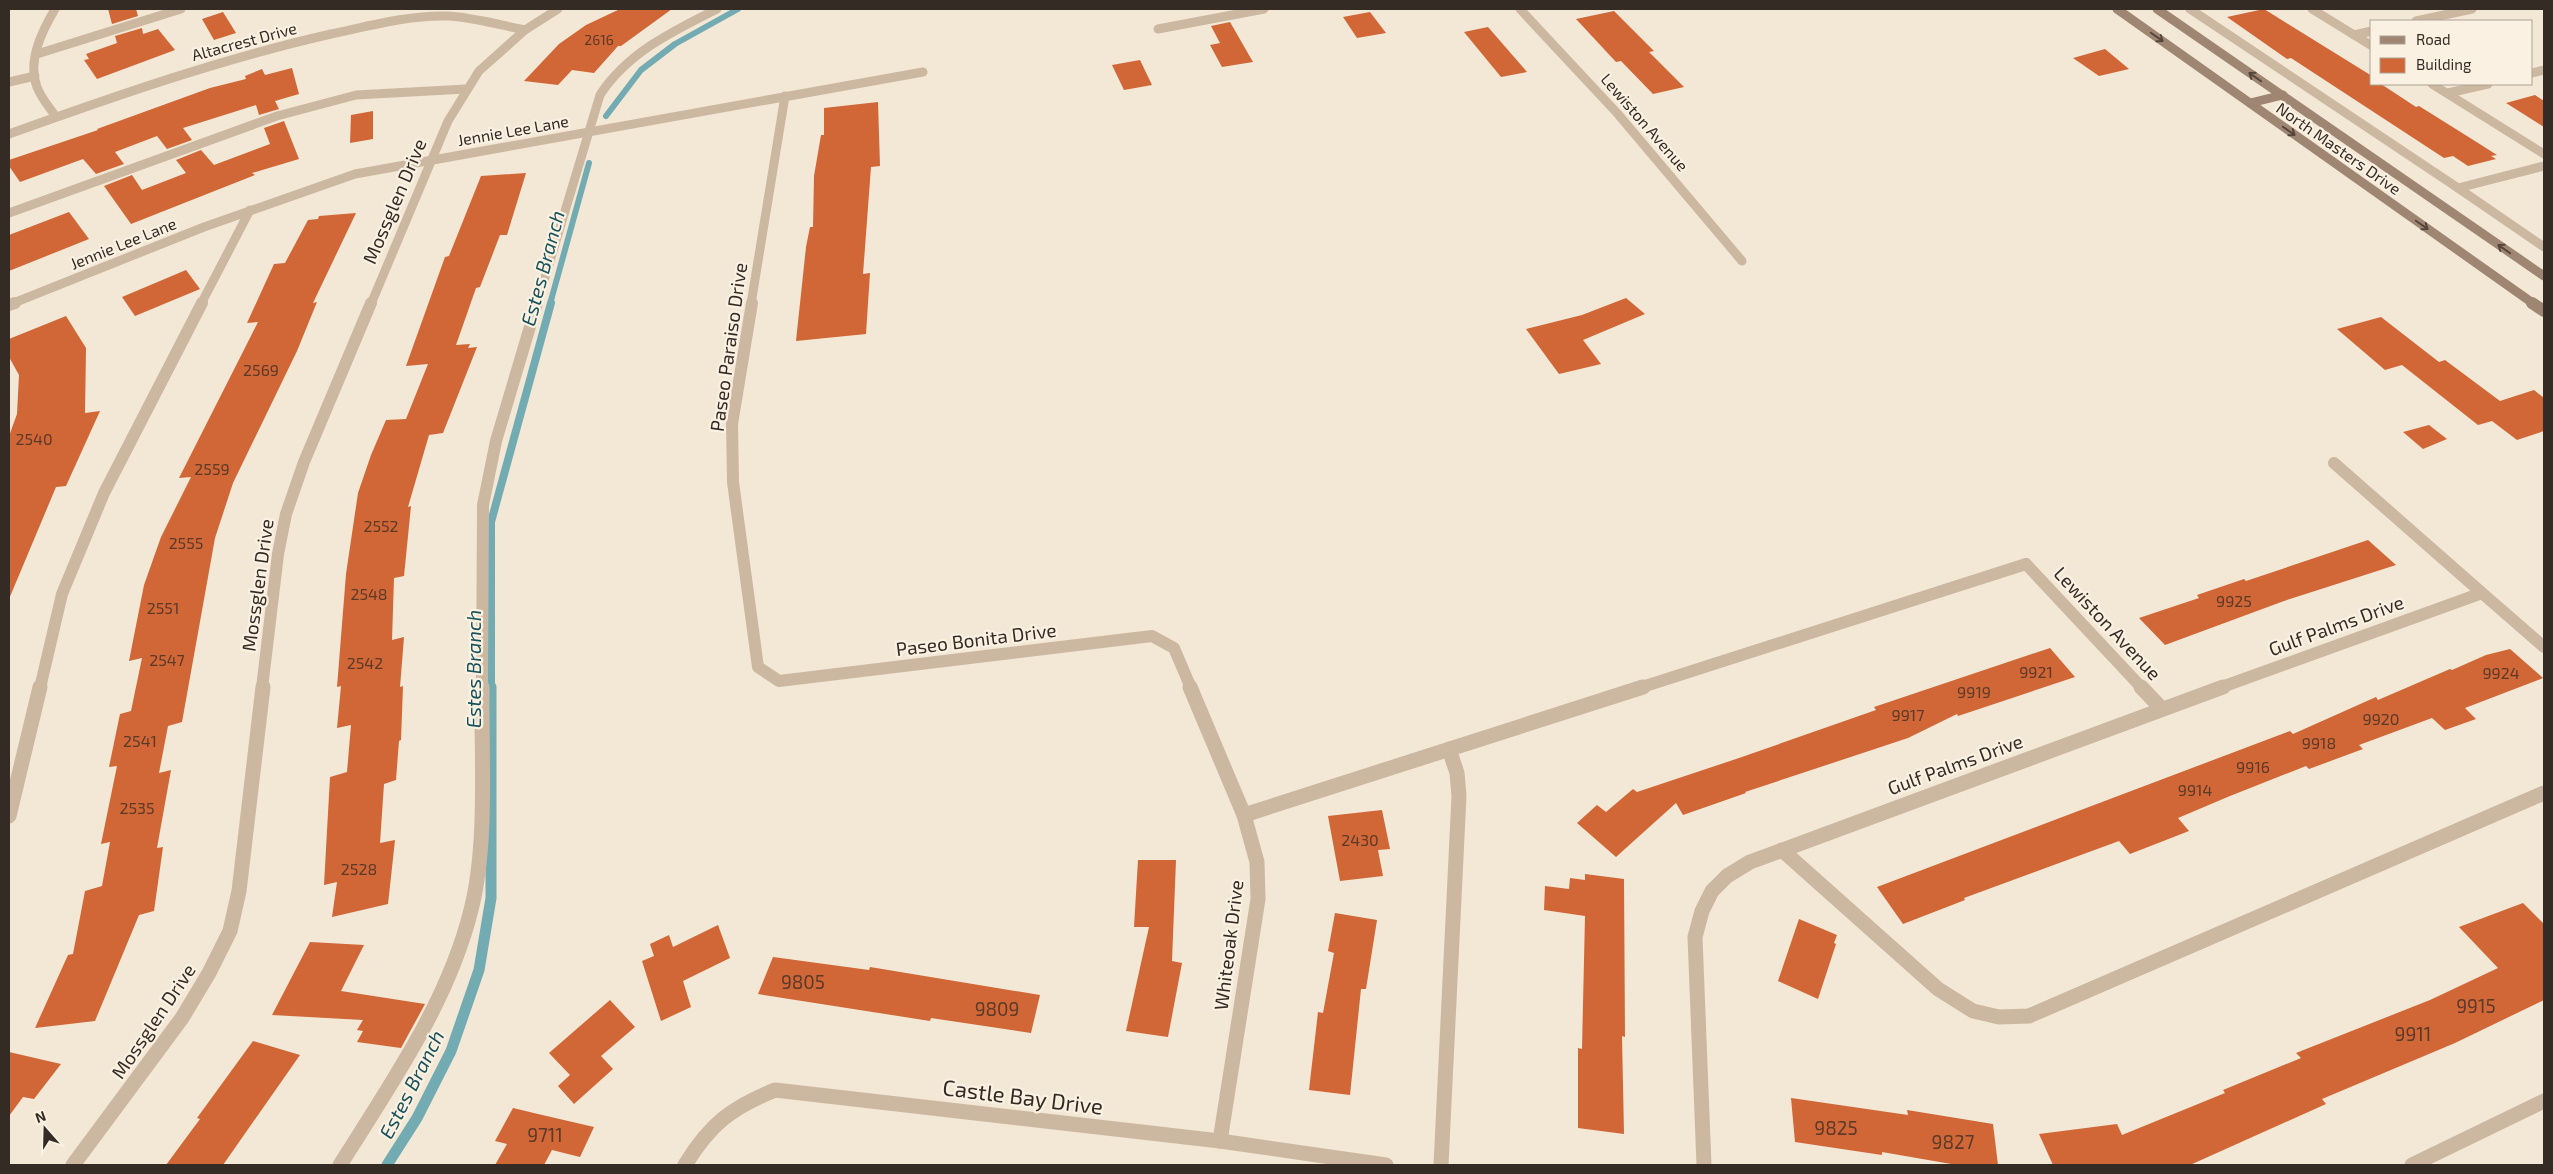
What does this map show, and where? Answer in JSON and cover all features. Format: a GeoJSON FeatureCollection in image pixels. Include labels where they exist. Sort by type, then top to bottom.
{"type":"FeatureCollection","features":[{"type":"Feature","properties":{"kind":"main road","name":"North Masters Drive"},"geometry":{"type":"LineString","coordinates":[[2117,9],[2544,311]]}},
{"type":"Feature","properties":{"kind":"main road","name":"North Masters Drive"},"geometry":{"type":"LineString","coordinates":[[2157,9],[2544,276]]}},
{"type":"Feature","properties":{"kind":"main road"},"geometry":{"type":"LineString","coordinates":[[2250,103],[2283,96]]}},
{"type":"Feature","properties":{"kind":"street"},"geometry":{"type":"LineString","coordinates":[[55,9],[50,16],[34,63],[37,86],[56,117]]}},
{"type":"Feature","properties":{"kind":"street"},"geometry":{"type":"LineString","coordinates":[[37,54],[180,9]]}},
{"type":"Feature","properties":{"kind":"street","name":"Mossglen Drive"},"geometry":{"type":"LineString","coordinates":[[73,1165],[182,1018],[209,974],[230,932],[238,890],[278,554],[286,514],[304,462],[448,121],[466,89],[479,71],[525,30],[558,9]]}},
{"type":"Feature","properties":{"kind":"street"},"geometry":{"type":"LineString","coordinates":[[340,1165],[408,1056],[442,989],[464,936],[472,908],[481,838],[482,505],[496,441],[588,131],[601,93],[621,69],[652,44],[717,9]]}},
{"type":"Feature","properties":{"kind":"street"},"geometry":{"type":"LineString","coordinates":[[1158,29],[1264,9]]}},
{"type":"Feature","properties":{"kind":"street","name":"Lewiston Avenue"},"geometry":{"type":"LineString","coordinates":[[1520,9],[1616,113],[1742,261]]}},
{"type":"Feature","properties":{"kind":"street"},"geometry":{"type":"LineString","coordinates":[[2190,9],[2544,247]]}},
{"type":"Feature","properties":{"kind":"street"},"geometry":{"type":"LineString","coordinates":[[2312,9],[2370,45]]}},
{"type":"Feature","properties":{"kind":"street"},"geometry":{"type":"LineString","coordinates":[[2421,20],[2472,9]]}},
{"type":"Feature","properties":{"kind":"street","name":"Altacrest Drive"},"geometry":{"type":"LineString","coordinates":[[9,134],[214,64],[296,42],[389,22],[446,16],[462,17],[525,30]]}},
{"type":"Feature","properties":{"kind":"street"},"geometry":{"type":"LineString","coordinates":[[2354,35],[2370,31]]}},
{"type":"Feature","properties":{"kind":"street","name":"Jennie Lee Lane"},"geometry":{"type":"LineString","coordinates":[[9,305],[250,210],[355,174],[923,72]]}},
{"type":"Feature","properties":{"kind":"street"},"geometry":{"type":"LineString","coordinates":[[9,82],[35,76]]}},
{"type":"Feature","properties":{"kind":"street"},"geometry":{"type":"LineString","coordinates":[[2434,85],[2544,154]]}},
{"type":"Feature","properties":{"kind":"street"},"geometry":{"type":"LineString","coordinates":[[2448,93],[2484,85]]}},
{"type":"Feature","properties":{"kind":"street"},"geometry":{"type":"LineString","coordinates":[[9,213],[277,116],[356,95],[466,89]]}},
{"type":"Feature","properties":{"kind":"street","name":"Paseo Paraiso Drive"},"geometry":{"type":"LineString","coordinates":[[779,681],[758,667],[733,482],[732,424],[785,96]]}},
{"type":"Feature","properties":{"kind":"street"},"geometry":{"type":"LineString","coordinates":[[2458,188],[2544,166]]}},
{"type":"Feature","properties":{"kind":"street"},"geometry":{"type":"LineString","coordinates":[[9,816],[62,594],[104,493],[250,210]]}},
{"type":"Feature","properties":{"kind":"street"},"geometry":{"type":"LineString","coordinates":[[2334,463],[2544,647]]}},
{"type":"Feature","properties":{"kind":"street","name":"Lewiston Avenue"},"geometry":{"type":"LineString","coordinates":[[1449,749],[2026,564],[2162,709]]}},
{"type":"Feature","properties":{"kind":"street","name":"Gulf Palms Drive"},"geometry":{"type":"LineString","coordinates":[[1704,1165],[1695,937],[1700,911],[1712,890],[1728,873],[1782,850],[2482,593]]}},
{"type":"Feature","properties":{"kind":"street","name":"Paseo Bonita Drive"},"geometry":{"type":"LineString","coordinates":[[779,681],[1152,636],[1174,648]]}},
{"type":"Feature","properties":{"kind":"street","name":"Whiteoak Drive"},"geometry":{"type":"LineString","coordinates":[[1174,648],[1244,814],[1257,862],[1258,899],[1220,1141]]}},
{"type":"Feature","properties":{"kind":"street"},"geometry":{"type":"LineString","coordinates":[[1244,814],[1449,749],[1457,773],[1459,796],[1441,1165]]}},
{"type":"Feature","properties":{"kind":"street"},"geometry":{"type":"LineString","coordinates":[[1782,850],[1938,989],[1973,1011],[1999,1017],[2029,1016],[2544,793]]}},
{"type":"Feature","properties":{"kind":"street","name":"Castle Bay Drive"},"geometry":{"type":"LineString","coordinates":[[685,1165],[708,1130],[740,1104],[775,1090],[1220,1141],[1386,1165]]}},
{"type":"Feature","properties":{"kind":"street"},"geometry":{"type":"LineString","coordinates":[[2412,1165],[2544,1100]]}},
{"type":"Feature","properties":{"kind":"building"},"geometry":{"type":"Polygon","coordinates":[[[108,9],[136,9],[138,16],[112,24],[108,9]]]}},
{"type":"Feature","properties":{"kind":"building"},"geometry":{"type":"Polygon","coordinates":[[[620,9],[672,9],[621,46],[618,46],[594,73],[572,70],[558,85],[524,81],[559,44],[586,25],[620,9]]]}},
{"type":"Feature","properties":{"kind":"building"},"geometry":{"type":"Polygon","coordinates":[[[2264,9],[2370,75],[2370,85],[2383,85],[2416,107],[2419,106],[2497,155],[2491,156],[2496,159],[2468,166],[2453,156],[2444,158],[2291,58],[2287,59],[2227,17],[2264,9]]]}},
{"type":"Feature","properties":{"kind":"building"},"geometry":{"type":"Polygon","coordinates":[[[1614,11],[1654,51],[1649,52],[1684,87],[1653,94],[1621,61],[1616,62],[1576,19],[1614,11]]]}},
{"type":"Feature","properties":{"kind":"building"},"geometry":{"type":"Polygon","coordinates":[[[223,12],[236,33],[214,40],[202,19],[223,12]]]}},
{"type":"Feature","properties":{"kind":"building"},"geometry":{"type":"Polygon","coordinates":[[[1370,12],[1386,33],[1357,38],[1343,17],[1370,12]]]}},
{"type":"Feature","properties":{"kind":"building"},"geometry":{"type":"Polygon","coordinates":[[[1230,22],[1253,62],[1222,67],[1210,45],[1220,43],[1211,26],[1230,22]]]}},
{"type":"Feature","properties":{"kind":"building"},"geometry":{"type":"Polygon","coordinates":[[[1488,27],[1527,72],[1501,77],[1464,32],[1488,27]]]}},
{"type":"Feature","properties":{"kind":"building"},"geometry":{"type":"Polygon","coordinates":[[[142,28],[143,34],[158,29],[175,50],[97,79],[84,60],[89,59],[86,54],[117,43],[115,36],[142,28]]]}},
{"type":"Feature","properties":{"kind":"building"},"geometry":{"type":"Polygon","coordinates":[[[2105,49],[2129,69],[2099,76],[2073,58],[2105,49]]]}},
{"type":"Feature","properties":{"kind":"building"},"geometry":{"type":"Polygon","coordinates":[[[1140,60],[1152,85],[1124,90],[1112,65],[1140,60]]]}},
{"type":"Feature","properties":{"kind":"building"},"geometry":{"type":"Polygon","coordinates":[[[292,68],[299,94],[275,101],[279,109],[259,115],[256,105],[183,128],[192,140],[167,149],[157,136],[115,152],[124,164],[96,174],[83,159],[20,182],[9,166],[9,160],[98,130],[210,88],[246,79],[245,76],[262,69],[265,75],[292,68]]]}},
{"type":"Feature","properties":{"kind":"building"},"geometry":{"type":"Polygon","coordinates":[[[2535,95],[2544,101],[2544,127],[2506,103],[2535,95]]]}},
{"type":"Feature","properties":{"kind":"building"},"geometry":{"type":"Polygon","coordinates":[[[878,102],[880,166],[871,167],[863,274],[870,273],[866,334],[796,341],[806,247],[810,227],[813,227],[814,176],[821,135],[824,135],[824,108],[878,102]]]}},
{"type":"Feature","properties":{"kind":"building"},"geometry":{"type":"Polygon","coordinates":[[[373,111],[373,139],[350,143],[351,115],[373,111]]]}},
{"type":"Feature","properties":{"kind":"building"},"geometry":{"type":"Polygon","coordinates":[[[284,121],[299,159],[252,173],[255,175],[131,224],[104,186],[132,175],[142,190],[186,173],[176,160],[201,150],[214,165],[270,144],[264,128],[284,121]]]}},
{"type":"Feature","properties":{"kind":"building"},"geometry":{"type":"Polygon","coordinates":[[[526,173],[507,235],[500,235],[480,287],[476,288],[456,345],[470,344],[468,348],[477,347],[443,433],[429,435],[408,507],[411,506],[404,576],[394,578],[392,640],[404,637],[400,687],[403,686],[401,740],[399,741],[396,780],[384,784],[380,843],[395,840],[388,904],[332,917],[337,882],[324,885],[330,777],[347,772],[351,725],[337,728],[341,686],[337,687],[346,574],[358,493],[386,420],[406,419],[428,364],[406,366],[445,257],[449,256],[481,176],[526,173]]]}},
{"type":"Feature","properties":{"kind":"building"},"geometry":{"type":"Polygon","coordinates":[[[69,212],[89,239],[9,271],[9,235],[69,212]]]}},
{"type":"Feature","properties":{"kind":"building"},"geometry":{"type":"Polygon","coordinates":[[[356,213],[313,303],[317,302],[297,351],[233,483],[215,538],[182,722],[168,726],[159,773],[171,770],[157,848],[163,847],[154,911],[139,915],[95,1021],[35,1028],[68,955],[73,954],[85,891],[102,886],[110,842],[101,844],[117,766],[109,767],[120,714],[131,711],[142,658],[129,661],[144,585],[161,537],[191,477],[179,478],[258,322],[247,323],[274,264],[285,263],[308,220],[318,219],[319,216],[356,213]]]}},
{"type":"Feature","properties":{"kind":"building"},"geometry":{"type":"Polygon","coordinates":[[[186,270],[200,289],[135,316],[122,297],[186,270]]]}},
{"type":"Feature","properties":{"kind":"building"},"geometry":{"type":"Polygon","coordinates":[[[1626,298],[1645,314],[1583,340],[1601,364],[1559,374],[1526,329],[1582,315],[1626,298]]]}},
{"type":"Feature","properties":{"kind":"building"},"geometry":{"type":"Polygon","coordinates":[[[66,316],[86,348],[85,413],[100,411],[66,486],[56,487],[9,599],[9,436],[17,414],[19,375],[9,357],[9,339],[66,316]]]}},
{"type":"Feature","properties":{"kind":"building"},"geometry":{"type":"Polygon","coordinates":[[[2381,317],[2439,362],[2445,360],[2500,401],[2534,390],[2544,398],[2544,431],[2517,440],[2492,421],[2478,425],[2402,365],[2385,370],[2337,329],[2381,317]]]}},
{"type":"Feature","properties":{"kind":"building"},"geometry":{"type":"Polygon","coordinates":[[[2429,425],[2447,439],[2423,449],[2403,432],[2429,425]]]}},
{"type":"Feature","properties":{"kind":"building"},"geometry":{"type":"Polygon","coordinates":[[[2368,540],[2396,565],[2284,601],[2165,645],[2139,618],[2199,598],[2197,595],[2244,579],[2246,581],[2368,540]]]}},
{"type":"Feature","properties":{"kind":"building"},"geometry":{"type":"Polygon","coordinates":[[[2050,648],[2075,677],[1958,716],[1957,714],[1908,738],[1745,792],[1683,815],[1676,803],[1616,857],[1577,823],[1597,805],[1606,812],[1633,789],[1637,792],[1739,758],[1876,710],[1874,707],[2050,648]]]}},
{"type":"Feature","properties":{"kind":"building"},"geometry":{"type":"Polygon","coordinates":[[[2510,649],[2543,678],[2465,708],[2476,719],[2445,730],[2432,718],[2359,745],[2363,749],[2309,769],[2306,766],[2178,818],[2189,831],[2130,854],[2119,841],[1964,898],[1965,900],[1903,924],[1877,887],[2290,731],[2293,734],[2376,697],[2378,700],[2486,655],[2510,649]]]}},
{"type":"Feature","properties":{"kind":"building"},"geometry":{"type":"Polygon","coordinates":[[[1382,810],[1390,849],[1378,850],[1383,876],[1340,881],[1328,816],[1382,810]]]}},
{"type":"Feature","properties":{"kind":"building"},"geometry":{"type":"Polygon","coordinates":[[[1138,860],[1176,860],[1172,961],[1182,963],[1168,1037],[1126,1031],[1149,927],[1134,927],[1138,860]]]}},
{"type":"Feature","properties":{"kind":"building"},"geometry":{"type":"Polygon","coordinates":[[[1585,874],[1624,879],[1625,1037],[1622,1036],[1624,1134],[1578,1128],[1578,1048],[1582,1049],[1585,916],[1544,910],[1545,886],[1569,889],[1570,878],[1585,880],[1585,874]]]}},
{"type":"Feature","properties":{"kind":"building"},"geometry":{"type":"Polygon","coordinates":[[[2523,903],[2544,924],[2544,1000],[2455,1043],[2322,1099],[2326,1104],[2190,1165],[2053,1165],[2039,1134],[2117,1124],[2122,1135],[2225,1093],[2223,1090],[2301,1058],[2296,1053],[2430,1000],[2498,968],[2459,927],[2523,903]]]}},
{"type":"Feature","properties":{"kind":"building"},"geometry":{"type":"Polygon","coordinates":[[[1335,913],[1377,920],[1366,989],[1361,989],[1350,1095],[1309,1090],[1318,1012],[1323,1013],[1334,953],[1328,951],[1335,913]]]}},
{"type":"Feature","properties":{"kind":"building"},"geometry":{"type":"Polygon","coordinates":[[[1799,919],[1837,935],[1834,943],[1836,944],[1818,999],[1778,981],[1799,919]]]}},
{"type":"Feature","properties":{"kind":"building"},"geometry":{"type":"Polygon","coordinates":[[[718,925],[730,958],[683,981],[691,1007],[661,1021],[642,961],[654,956],[650,944],[669,935],[673,947],[718,925]]]}},
{"type":"Feature","properties":{"kind":"building"},"geometry":{"type":"Polygon","coordinates":[[[310,942],[364,945],[341,991],[425,1004],[401,1048],[357,1042],[363,1031],[357,1030],[363,1020],[272,1015],[310,942]]]}},
{"type":"Feature","properties":{"kind":"building"},"geometry":{"type":"Polygon","coordinates":[[[773,957],[869,970],[870,967],[1040,995],[1031,1033],[931,1018],[930,1021],[758,994],[773,957]]]}},
{"type":"Feature","properties":{"kind":"building"},"geometry":{"type":"Polygon","coordinates":[[[610,1000],[635,1027],[601,1056],[613,1069],[574,1104],[558,1086],[570,1075],[549,1053],[610,1000]]]}},
{"type":"Feature","properties":{"kind":"building"},"geometry":{"type":"Polygon","coordinates":[[[253,1041],[300,1055],[223,1165],[166,1165],[200,1119],[197,1118],[253,1041]]]}},
{"type":"Feature","properties":{"kind":"building"},"geometry":{"type":"Polygon","coordinates":[[[9,1052],[61,1064],[34,1099],[23,1097],[9,1116],[9,1052]]]}},
{"type":"Feature","properties":{"kind":"building"},"geometry":{"type":"Polygon","coordinates":[[[1791,1098],[1908,1115],[1907,1110],[1993,1124],[1998,1165],[1957,1165],[1882,1152],[1882,1155],[1795,1142],[1791,1098]]]}},
{"type":"Feature","properties":{"kind":"building"},"geometry":{"type":"Polygon","coordinates":[[[513,1108],[594,1127],[580,1157],[552,1150],[544,1165],[495,1165],[507,1144],[495,1141],[513,1108]]]}},
{"type":"Feature","properties":{"kind":"waterway","name":"Estes Branch"},"geometry":{"type":"LineString","coordinates":[[606,116],[641,70],[675,44],[738,9]]}},
{"type":"Feature","properties":{"kind":"waterway","name":"Estes Branch"},"geometry":{"type":"LineString","coordinates":[[550,304],[589,163]]}},
{"type":"Feature","properties":{"kind":"waterway","name":"Estes Branch"},"geometry":{"type":"LineString","coordinates":[[387,1165],[417,1118],[451,1051],[479,970],[491,898],[491,522],[551,303]]}}]}
